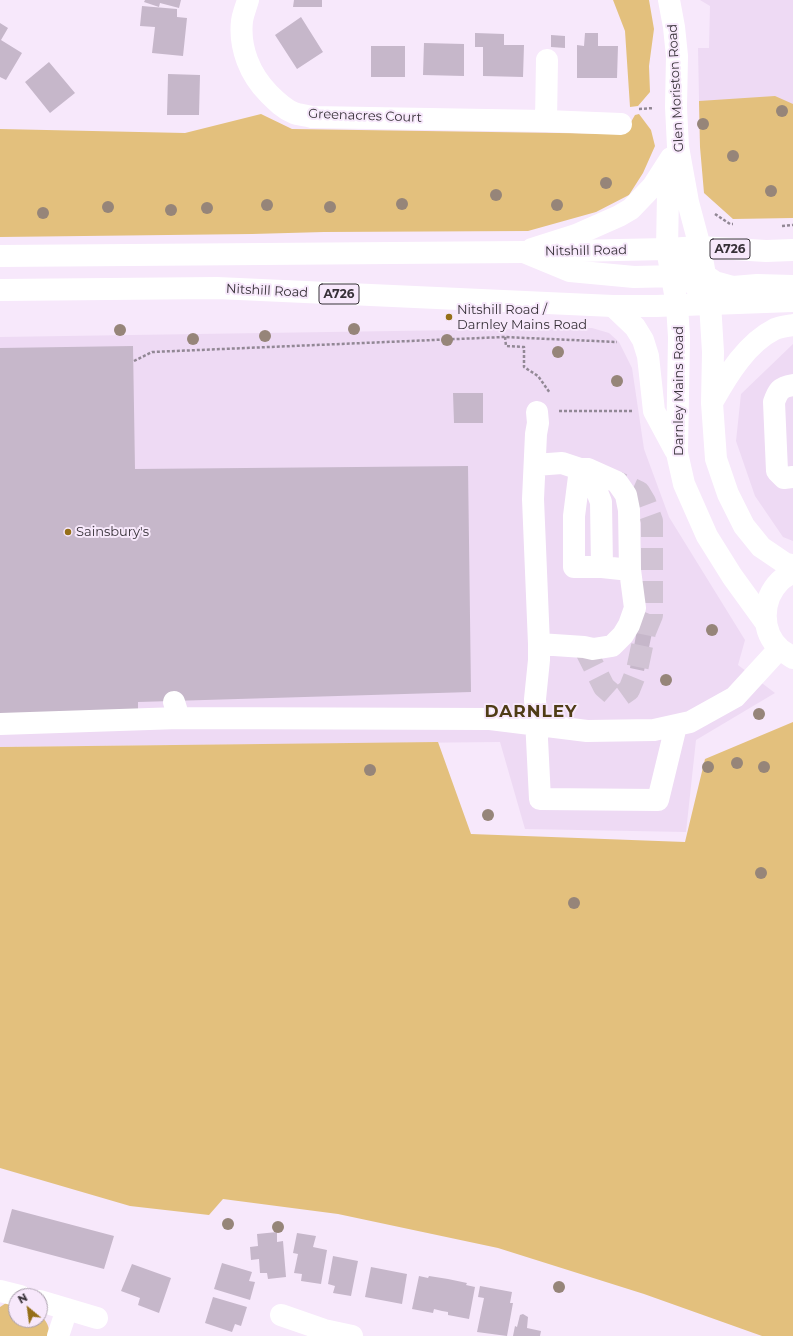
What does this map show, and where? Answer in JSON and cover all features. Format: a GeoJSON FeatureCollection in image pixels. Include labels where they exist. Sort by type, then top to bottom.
{"type":"FeatureCollection","features":[{"type":"Feature","properties":{"kind":"street","name":"Greenacres Court"},"geometry":{"type":"LineString","coordinates":[[248,0],[242,20],[243,45],[248,63],[256,79],[266,91],[278,104],[293,112],[312,116],[621,124]]}},
{"type":"Feature","properties":{"kind":"street","name":"Glen Moriston Road"},"geometry":{"type":"LineString","coordinates":[[669,0],[674,27],[676,56],[678,147],[688,202],[700,247]]}},
{"type":"Feature","properties":{"kind":"street"},"geometry":{"type":"LineString","coordinates":[[546,121],[547,60]]}},
{"type":"Feature","properties":{"kind":"street"},"geometry":{"type":"LineString","coordinates":[[678,147],[668,194],[667,249],[678,305]]}},
{"type":"Feature","properties":{"kind":"street"},"geometry":{"type":"LineString","coordinates":[[524,252],[576,235],[631,209],[643,198],[660,177],[678,147]]}},
{"type":"Feature","properties":{"kind":"street"},"geometry":{"type":"LineString","coordinates":[[700,247],[710,303],[713,352],[712,403],[716,459],[728,494],[744,526],[761,547],[786,564],[793,565]]}},
{"type":"Feature","properties":{"kind":"street","name":"Nitshill Road"},"geometry":{"type":"LineString","coordinates":[[0,256],[524,252],[700,247],[766,251],[793,250]]}},
{"type":"Feature","properties":{"kind":"street"},"geometry":{"type":"LineString","coordinates":[[667,249],[705,276],[716,282],[733,287],[757,285],[793,286]]}},
{"type":"Feature","properties":{"kind":"street"},"geometry":{"type":"LineString","coordinates":[[524,252],[570,271],[634,277],[678,276],[691,281],[710,303]]}},
{"type":"Feature","properties":{"kind":"street","name":"Nitshill Road"},"geometry":{"type":"LineString","coordinates":[[0,290],[216,288],[613,306],[793,301]]}},
{"type":"Feature","properties":{"kind":"street","name":"Darnley Mains Road"},"geometry":{"type":"LineString","coordinates":[[678,305],[679,337],[677,453],[684,484],[706,536],[732,576],[766,622]]}},
{"type":"Feature","properties":{"kind":"street"},"geometry":{"type":"LineString","coordinates":[[613,306],[635,327],[643,340],[648,356],[654,411],[677,453]]}},
{"type":"Feature","properties":{"kind":"street"},"geometry":{"type":"LineString","coordinates":[[712,403],[725,380],[754,344],[776,329],[793,325]]}},
{"type":"Feature","properties":{"kind":"street"},"geometry":{"type":"LineString","coordinates":[[793,385],[785,386],[778,392],[774,402],[777,471],[784,478],[793,477]]}},
{"type":"Feature","properties":{"kind":"street"},"geometry":{"type":"LineString","coordinates":[[546,409],[538,423],[536,434],[533,499],[539,644],[535,699],[540,798],[658,800],[676,726]]}},
{"type":"Feature","properties":{"kind":"street"},"geometry":{"type":"LineString","coordinates":[[535,465],[562,464],[584,469],[617,482],[626,495],[629,510],[630,570],[635,608],[629,625],[623,635],[612,646],[593,649],[539,644]]}},
{"type":"Feature","properties":{"kind":"street"},"geometry":{"type":"LineString","coordinates":[[584,469],[574,516],[574,567],[602,567],[630,570]]}},
{"type":"Feature","properties":{"kind":"street"},"geometry":{"type":"LineString","coordinates":[[0,724],[176,710],[490,719],[536,726],[587,731],[654,730],[676,726],[690,722],[734,696],[786,653],[770,637],[766,622],[766,607],[771,592],[780,580],[793,572]]}},
{"type":"Feature","properties":{"kind":"street"},"geometry":{"type":"LineString","coordinates":[[48,1303],[97,1318]]}},
{"type":"Feature","properties":{"kind":"street"},"geometry":{"type":"LineString","coordinates":[[58,1336],[67,1309]]}},
{"type":"Feature","properties":{"kind":"street"},"geometry":{"type":"LineString","coordinates":[[281,1315],[323,1333],[352,1336]]}},
{"type":"Feature","properties":{"kind":"path"},"geometry":{"type":"LineString","coordinates":[[621,124],[626,110],[676,107]]}},
{"type":"Feature","properties":{"kind":"path"},"geometry":{"type":"LineString","coordinates":[[712,212],[730,224],[736,225]]}},
{"type":"Feature","properties":{"kind":"path"},"geometry":{"type":"LineString","coordinates":[[778,226],[793,225]]}},
{"type":"Feature","properties":{"kind":"path"},"geometry":{"type":"LineString","coordinates":[[505,337],[506,346],[524,347],[524,367],[538,376],[552,395]]}},
{"type":"Feature","properties":{"kind":"path"},"geometry":{"type":"LineString","coordinates":[[134,361],[152,352],[505,337],[619,342]]}},
{"type":"Feature","properties":{"kind":"path"},"geometry":{"type":"LineString","coordinates":[[546,409],[557,411],[639,411]]}},
{"type":"Feature","properties":{"kind":"shaded area"},"geometry":{"type":"Polygon","coordinates":[[[613,0],[649,0],[654,29],[649,66],[650,92],[638,106],[630,107],[625,31],[613,0]]]}},
{"type":"Feature","properties":{"kind":"shaded area"},"geometry":{"type":"Polygon","coordinates":[[[700,0],[793,0],[793,193],[700,147],[698,48],[709,48],[710,6],[700,0]]]}},
{"type":"Feature","properties":{"kind":"shaded area"},"geometry":{"type":"Polygon","coordinates":[[[775,96],[793,104],[793,218],[733,219],[704,193],[700,147],[699,101],[775,96]]]}},
{"type":"Feature","properties":{"kind":"shaded area"},"geometry":{"type":"Polygon","coordinates":[[[261,114],[292,129],[624,134],[635,115],[639,114],[651,130],[655,146],[643,173],[629,195],[596,212],[528,231],[324,232],[0,237],[0,129],[185,133],[261,114]]]}},
{"type":"Feature","properties":{"kind":"shaded area"},"geometry":{"type":"Polygon","coordinates":[[[592,328],[609,333],[619,342],[632,368],[644,449],[669,517],[745,640],[738,665],[775,693],[696,740],[686,832],[525,829],[500,742],[0,747],[0,337],[592,328]]]}},
{"type":"Feature","properties":{"kind":"shaded area"},"geometry":{"type":"Polygon","coordinates":[[[793,344],[793,541],[783,537],[755,496],[736,441],[741,394],[793,344]]]}},
{"type":"Feature","properties":{"kind":"shaded area"},"geometry":{"type":"Polygon","coordinates":[[[793,722],[793,1336],[762,1336],[644,1294],[498,1248],[338,1214],[223,1199],[209,1215],[130,1206],[0,1168],[0,747],[438,742],[471,834],[685,842],[705,759],[793,722]]]}},
{"type":"Feature","properties":{"kind":"shaded area"},"geometry":{"type":"Polygon","coordinates":[[[6,1303],[8,1304],[8,1328],[48,1327],[49,1333],[48,1336],[0,1336],[0,1307],[6,1303]]]}},
{"type":"Feature","properties":{"kind":"building"},"geometry":{"type":"Polygon","coordinates":[[[145,0],[181,0],[179,8],[160,3],[159,7],[144,2],[145,0]]]}},
{"type":"Feature","properties":{"kind":"building"},"geometry":{"type":"Polygon","coordinates":[[[294,0],[322,0],[322,7],[293,7],[294,0]]]}},
{"type":"Feature","properties":{"kind":"building"},"geometry":{"type":"Polygon","coordinates":[[[142,6],[177,9],[177,17],[187,18],[183,56],[152,53],[155,27],[140,26],[142,6]]]}},
{"type":"Feature","properties":{"kind":"building"},"geometry":{"type":"Polygon","coordinates":[[[301,17],[323,52],[297,69],[275,35],[301,17]]]}},
{"type":"Feature","properties":{"kind":"building"},"geometry":{"type":"Polygon","coordinates":[[[0,23],[8,28],[1,40],[22,53],[6,80],[0,77],[0,23]]]}},
{"type":"Feature","properties":{"kind":"building"},"geometry":{"type":"Polygon","coordinates":[[[475,33],[504,34],[504,45],[524,45],[523,77],[483,76],[483,47],[475,47],[475,33]]]}},
{"type":"Feature","properties":{"kind":"building"},"geometry":{"type":"Polygon","coordinates":[[[585,33],[598,33],[598,46],[618,46],[617,78],[577,78],[577,45],[584,46],[585,33]]]}},
{"type":"Feature","properties":{"kind":"building"},"geometry":{"type":"Polygon","coordinates":[[[551,35],[565,36],[565,48],[551,47],[551,35]]]}},
{"type":"Feature","properties":{"kind":"building"},"geometry":{"type":"Polygon","coordinates":[[[424,43],[464,44],[464,76],[423,75],[424,43]]]}},
{"type":"Feature","properties":{"kind":"building"},"geometry":{"type":"Polygon","coordinates":[[[371,46],[405,46],[405,77],[371,77],[371,46]]]}},
{"type":"Feature","properties":{"kind":"building"},"geometry":{"type":"Polygon","coordinates":[[[49,62],[75,93],[50,113],[25,82],[49,62]]]}},
{"type":"Feature","properties":{"kind":"building"},"geometry":{"type":"Polygon","coordinates":[[[168,74],[200,75],[199,115],[167,115],[168,74]]]}},
{"type":"Feature","properties":{"kind":"building"},"geometry":{"type":"Polygon","coordinates":[[[133,346],[135,469],[468,466],[471,692],[138,702],[138,715],[0,715],[0,348],[133,346]]]}},
{"type":"Feature","properties":{"kind":"building"},"geometry":{"type":"Polygon","coordinates":[[[453,393],[483,393],[483,423],[454,423],[453,393]]]}},
{"type":"Feature","properties":{"kind":"building"},"geometry":{"type":"Polygon","coordinates":[[[637,630],[652,633],[644,671],[630,668],[637,630]]]}},
{"type":"Feature","properties":{"kind":"building"},"geometry":{"type":"Polygon","coordinates":[[[12,1209],[114,1236],[104,1269],[3,1242],[12,1209]]]}},
{"type":"Feature","properties":{"kind":"building"},"geometry":{"type":"Polygon","coordinates":[[[277,1232],[277,1242],[283,1241],[286,1277],[268,1279],[267,1273],[260,1273],[259,1259],[251,1260],[250,1247],[258,1246],[257,1234],[277,1232]]]}},
{"type":"Feature","properties":{"kind":"building"},"geometry":{"type":"Polygon","coordinates":[[[297,1233],[316,1236],[313,1247],[327,1250],[321,1284],[301,1281],[302,1274],[294,1273],[298,1254],[293,1253],[297,1233]]]}},
{"type":"Feature","properties":{"kind":"building"},"geometry":{"type":"Polygon","coordinates":[[[333,1256],[358,1261],[351,1296],[333,1293],[335,1286],[328,1284],[333,1256]]]}},
{"type":"Feature","properties":{"kind":"building"},"geometry":{"type":"Polygon","coordinates":[[[222,1263],[252,1272],[249,1281],[255,1282],[250,1300],[214,1289],[222,1263]]]}},
{"type":"Feature","properties":{"kind":"building"},"geometry":{"type":"Polygon","coordinates":[[[132,1264],[171,1278],[159,1313],[138,1305],[140,1298],[121,1291],[132,1264]]]}},
{"type":"Feature","properties":{"kind":"building"},"geometry":{"type":"Polygon","coordinates":[[[371,1267],[407,1274],[402,1304],[365,1297],[371,1267]]]}},
{"type":"Feature","properties":{"kind":"building"},"geometry":{"type":"Polygon","coordinates":[[[419,1276],[448,1279],[467,1283],[466,1285],[475,1287],[469,1319],[448,1315],[448,1312],[434,1309],[433,1313],[412,1309],[419,1276]]]}},
{"type":"Feature","properties":{"kind":"building"},"geometry":{"type":"Polygon","coordinates":[[[480,1286],[512,1292],[510,1303],[513,1303],[507,1336],[477,1332],[484,1298],[478,1297],[480,1286]]]}},
{"type":"Feature","properties":{"kind":"building"},"geometry":{"type":"Polygon","coordinates":[[[213,1297],[247,1307],[241,1326],[235,1324],[232,1332],[205,1323],[213,1297]]]}},
{"type":"Feature","properties":{"kind":"building"},"geometry":{"type":"Polygon","coordinates":[[[523,1314],[528,1317],[527,1328],[541,1331],[540,1336],[513,1336],[515,1326],[517,1327],[520,1315],[523,1314]]]}},
{"type":"Feature","properties":{"kind":"tunnel"},"geometry":{"type":"LineString","coordinates":[[584,647],[604,687],[613,695],[622,695],[629,690],[637,670],[645,632],[652,615],[652,521],[645,502],[639,492],[617,482]]}},
{"type":"Feature","properties":{"kind":"place","name":"Nitshill Road / Darnley Mains Road"},"geometry":{"type":"Point","coordinates":[449,317]}},
{"type":"Feature","properties":{"kind":"place","name":"Sainsbury's"},"geometry":{"type":"Point","coordinates":[68,532]}},
{"type":"Feature","properties":{"kind":"district","name":"DARNLEY"},"geometry":{"type":"Point","coordinates":[531,712]}}]}
